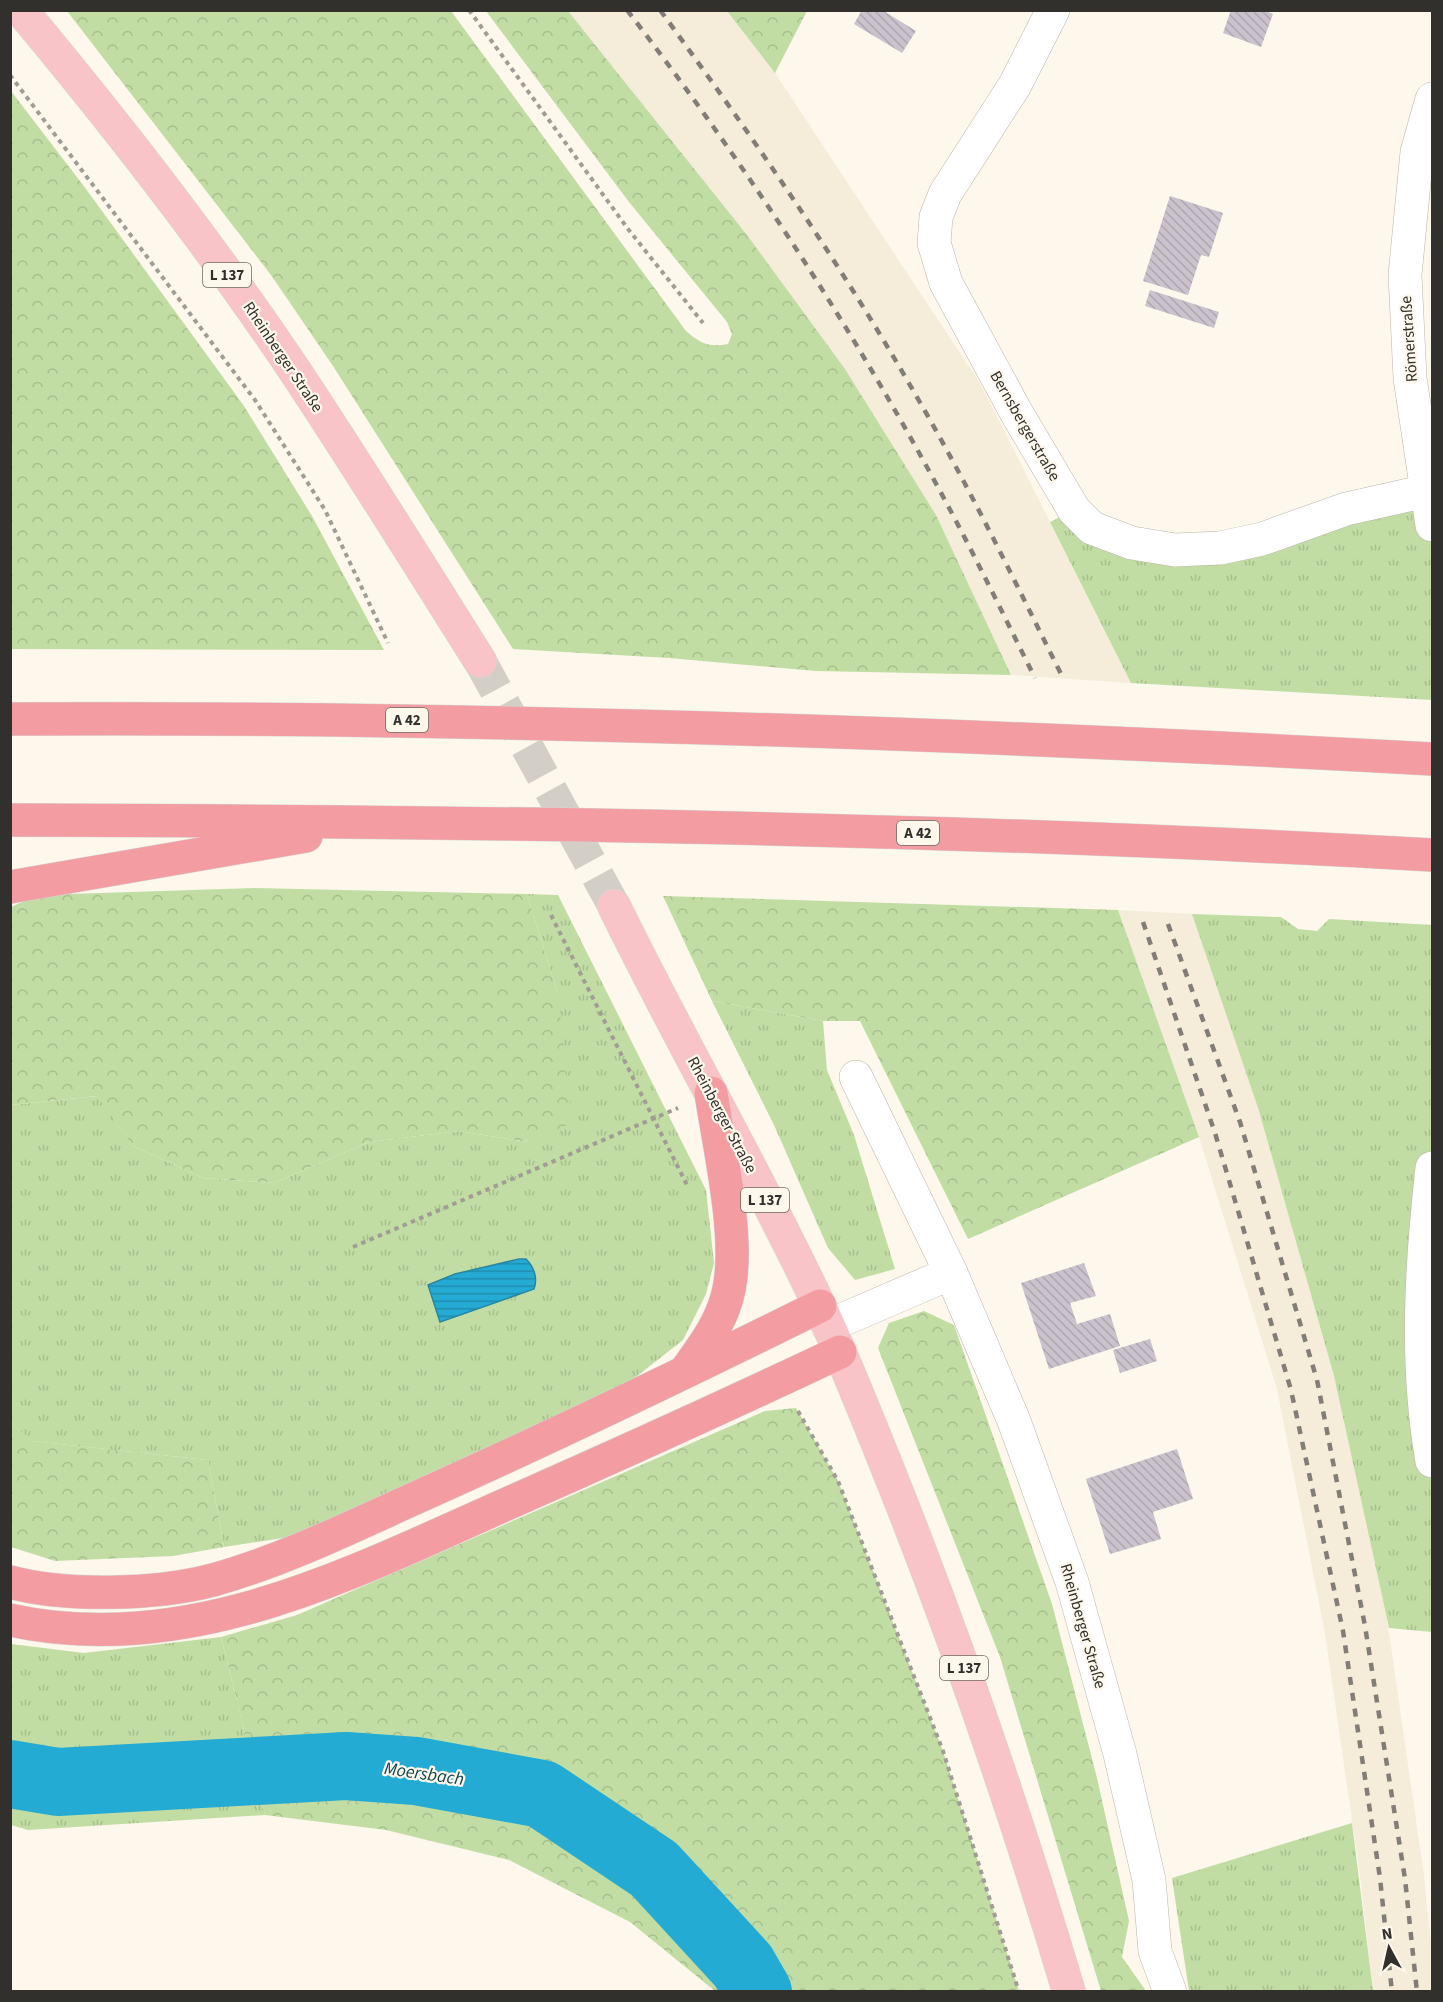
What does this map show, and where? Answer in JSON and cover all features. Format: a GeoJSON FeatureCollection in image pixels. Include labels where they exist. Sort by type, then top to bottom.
{"type":"FeatureCollection","features":[{"type":"Feature","properties":{"kind":"highway","name":"A 42"},"geometry":{"type":"LineString","coordinates":[[10,719],[291,717],[803,729],[1432,759]]}},
{"type":"Feature","properties":{"kind":"highway","name":"A 42"},"geometry":{"type":"LineString","coordinates":[[10,820],[403,820],[1171,840],[1432,855]]}},
{"type":"Feature","properties":{"kind":"highway"},"geometry":{"type":"LineString","coordinates":[[10,887],[53,877],[403,820]]}},
{"type":"Feature","properties":{"kind":"highway"},"geometry":{"type":"LineString","coordinates":[[684,1373],[709,1340],[721,1315],[729,1289],[732,1267],[731,1232],[711,1093]]}},
{"type":"Feature","properties":{"kind":"highway"},"geometry":{"type":"LineString","coordinates":[[10,1582],[41,1590],[126,1592],[211,1580],[291,1553],[561,1432],[684,1373],[829,1328]]}},
{"type":"Feature","properties":{"kind":"highway"},"geometry":{"type":"LineString","coordinates":[[10,1620],[42,1627],[113,1631],[199,1622],[271,1602],[343,1576],[784,1378],[829,1328]]}},
{"type":"Feature","properties":{"kind":"main road","name":"Rheinberger Straße"},"geometry":{"type":"LineString","coordinates":[[21,10],[150,172],[245,301],[307,390],[480,661]]}},
{"type":"Feature","properties":{"kind":"main road","name":"Rheinberger Straße"},"geometry":{"type":"LineString","coordinates":[[614,906],[829,1328],[931,1579],[959,1656],[1006,1788],[1069,1992]]}},
{"type":"Feature","properties":{"kind":"street","name":"Bernsbergerstraße"},"geometry":{"type":"LineString","coordinates":[[1053,10],[1015,85],[945,194],[936,218],[934,243],[946,283],[1016,412],[1074,510],[1092,528],[1132,543],[1175,550],[1220,548],[1262,539],[1346,509],[1426,491]]}},
{"type":"Feature","properties":{"kind":"street","name":"Römerstraße"},"geometry":{"type":"LineString","coordinates":[[1432,99],[1417,152],[1405,275],[1410,378],[1432,525]]}},
{"type":"Feature","properties":{"kind":"street","name":"Rheinberger Straße"},"geometry":{"type":"LineString","coordinates":[[856,1077],[951,1274],[1014,1421],[1072,1582],[1119,1754],[1149,1880],[1155,1951],[1170,1992]]}},
{"type":"Feature","properties":{"kind":"street"},"geometry":{"type":"LineString","coordinates":[[1432,1168],[1423,1245],[1421,1338],[1425,1416],[1432,1461]]}},
{"type":"Feature","properties":{"kind":"street"},"geometry":{"type":"LineString","coordinates":[[829,1328],[951,1274]]}},
{"type":"Feature","properties":{"kind":"path"},"geometry":{"type":"LineString","coordinates":[[469,10],[628,229],[702,323]]}},
{"type":"Feature","properties":{"kind":"path"},"geometry":{"type":"LineString","coordinates":[[10,75],[255,400],[325,510],[388,643]]}},
{"type":"Feature","properties":{"kind":"path"},"geometry":{"type":"LineString","coordinates":[[550,915],[689,1189]]}},
{"type":"Feature","properties":{"kind":"path"},"geometry":{"type":"LineString","coordinates":[[353,1247],[711,1093]]}},
{"type":"Feature","properties":{"kind":"path"},"geometry":{"type":"LineString","coordinates":[[784,1378],[801,1419],[838,1481],[943,1751],[1019,1992]]}},
{"type":"Feature","properties":{"kind":"shaded area"},"geometry":{"type":"Polygon","coordinates":[[[568,11],[727,11],[775,73],[981,385],[1131,683],[1011,675],[936,515],[845,369],[568,11]]]}},
{"type":"Feature","properties":{"kind":"shaded area"},"geometry":{"type":"Polygon","coordinates":[[[1118,910],[1192,914],[1259,1111],[1334,1376],[1387,1619],[1424,1876],[1432,1956],[1432,1991],[1373,1991],[1360,1875],[1325,1633],[1277,1389],[1199,1137],[1118,910]]]}},
{"type":"Feature","properties":{"kind":"green space"},"geometry":{"type":"Polygon","coordinates":[[[67,11],[451,11],[686,331],[705,343],[728,344],[732,334],[727,322],[629,202],[486,11],[568,11],[747,235],[845,369],[936,515],[1011,675],[816,671],[669,658],[513,649],[333,366],[271,275],[67,11]]]}},
{"type":"Feature","properties":{"kind":"green space"},"geometry":{"type":"Polygon","coordinates":[[[727,11],[807,11],[775,73],[727,11]]]}},
{"type":"Feature","properties":{"kind":"green space"},"geometry":{"type":"Polygon","coordinates":[[[11,91],[86,189],[244,406],[312,516],[384,650],[11,649],[11,91]]]}},
{"type":"Feature","properties":{"kind":"green space"},"geometry":{"type":"Polygon","coordinates":[[[1426,491],[1432,525],[1432,700],[1131,683],[1050,522],[1074,510],[1175,550],[1426,491]]]}},
{"type":"Feature","properties":{"kind":"green space"},"geometry":{"type":"Polygon","coordinates":[[[254,888],[527,894],[558,994],[572,1123],[528,1142],[459,1131],[369,1142],[274,1183],[203,1178],[133,1146],[97,1096],[11,1105],[11,907],[38,895],[254,888]]]}},
{"type":"Feature","properties":{"kind":"green space"},"geometry":{"type":"Polygon","coordinates":[[[527,894],[558,895],[706,1190],[714,1263],[706,1294],[683,1340],[623,1387],[296,1536],[224,1547],[208,1460],[31,1441],[11,1423],[11,1105],[98,1096],[133,1146],[203,1178],[274,1183],[369,1142],[459,1131],[528,1142],[558,994],[527,894]]]}},
{"type":"Feature","properties":{"kind":"green space"},"geometry":{"type":"Polygon","coordinates":[[[663,896],[1118,910],[1199,1137],[968,1239],[860,1021],[823,1021],[712,1001],[663,896]]]}},
{"type":"Feature","properties":{"kind":"green space"},"geometry":{"type":"Polygon","coordinates":[[[1192,914],[1281,917],[1298,929],[1317,931],[1329,919],[1432,925],[1432,1632],[1389,1628],[1334,1376],[1259,1111],[1192,914]]]}},
{"type":"Feature","properties":{"kind":"green space"},"geometry":{"type":"Polygon","coordinates":[[[712,1001],[823,1021],[827,1070],[854,1135],[895,1269],[855,1280],[828,1248],[774,1125],[712,1001]]]}},
{"type":"Feature","properties":{"kind":"green space"},"geometry":{"type":"Polygon","coordinates":[[[924,1311],[954,1325],[1052,1604],[1097,1778],[1129,1921],[1122,1957],[1146,1991],[1101,1991],[1000,1657],[878,1348],[889,1323],[924,1311]]]}},
{"type":"Feature","properties":{"kind":"green space"},"geometry":{"type":"Polygon","coordinates":[[[796,1408],[838,1481],[943,1751],[1019,1991],[715,1991],[630,1922],[509,1860],[386,1830],[265,1815],[221,1637],[297,1615],[765,1411],[796,1408]]]}},
{"type":"Feature","properties":{"kind":"green space"},"geometry":{"type":"Polygon","coordinates":[[[11,1423],[32,1441],[208,1460],[224,1547],[173,1556],[55,1561],[11,1547],[11,1423]]]}},
{"type":"Feature","properties":{"kind":"green space"},"geometry":{"type":"Polygon","coordinates":[[[221,1637],[265,1815],[28,1830],[11,1825],[11,1644],[84,1653],[221,1637]]]}},
{"type":"Feature","properties":{"kind":"green space"},"geometry":{"type":"Polygon","coordinates":[[[1352,1823],[1373,1991],[1189,1991],[1172,1878],[1352,1823]]]}},
{"type":"Feature","properties":{"kind":"water"},"geometry":{"type":"Polygon","coordinates":[[[526,1259],[533,1269],[536,1281],[534,1289],[440,1322],[428,1285],[455,1274],[526,1259]]]}},
{"type":"Feature","properties":{"kind":"building"},"geometry":{"type":"Polygon","coordinates":[[[862,10],[882,10],[916,31],[902,53],[854,24],[862,10]]]}},
{"type":"Feature","properties":{"kind":"building"},"geometry":{"type":"Polygon","coordinates":[[[1231,10],[1263,10],[1273,14],[1261,47],[1223,33],[1231,10]]]}},
{"type":"Feature","properties":{"kind":"building"},"geometry":{"type":"Polygon","coordinates":[[[1170,196],[1223,213],[1209,257],[1201,255],[1188,295],[1143,281],[1170,196]]]}},
{"type":"Feature","properties":{"kind":"building"},"geometry":{"type":"Polygon","coordinates":[[[1150,290],[1219,312],[1214,328],[1145,306],[1150,290]]]}},
{"type":"Feature","properties":{"kind":"building"},"geometry":{"type":"Polygon","coordinates":[[[1084,1263],[1096,1296],[1070,1303],[1077,1324],[1110,1314],[1120,1346],[1049,1369],[1021,1283],[1084,1263]]]}},
{"type":"Feature","properties":{"kind":"building"},"geometry":{"type":"Polygon","coordinates":[[[1150,1339],[1157,1361],[1120,1373],[1113,1350],[1150,1339]]]}},
{"type":"Feature","properties":{"kind":"building"},"geometry":{"type":"Polygon","coordinates":[[[1177,1449],[1193,1499],[1153,1512],[1161,1539],[1110,1554],[1086,1479],[1177,1449]]]}},
{"type":"Feature","properties":{"kind":"waterway","name":"Moersbach"},"geometry":{"type":"LineString","coordinates":[[10,1774],[58,1782],[346,1766],[416,1771],[542,1794],[654,1869],[743,1966],[758,1992]]}},
{"type":"Feature","properties":{"kind":"tunnel"},"geometry":{"type":"LineString","coordinates":[[480,661],[614,906]]}},
{"type":"Feature","properties":{"kind":"railway"},"geometry":{"type":"LineString","coordinates":[[627,10],[715,129],[837,313],[947,504],[1035,678]]}},
{"type":"Feature","properties":{"kind":"railway"},"geometry":{"type":"LineString","coordinates":[[660,10],[795,201],[889,349],[957,468],[1064,680]]}},
{"type":"Feature","properties":{"kind":"railway"},"geometry":{"type":"LineString","coordinates":[[1143,922],[1215,1133],[1291,1390],[1343,1631],[1380,1878],[1392,1992]]}},
{"type":"Feature","properties":{"kind":"railway"},"geometry":{"type":"LineString","coordinates":[[1168,924],[1240,1122],[1317,1380],[1365,1626],[1405,1879],[1417,1992]]}}]}
